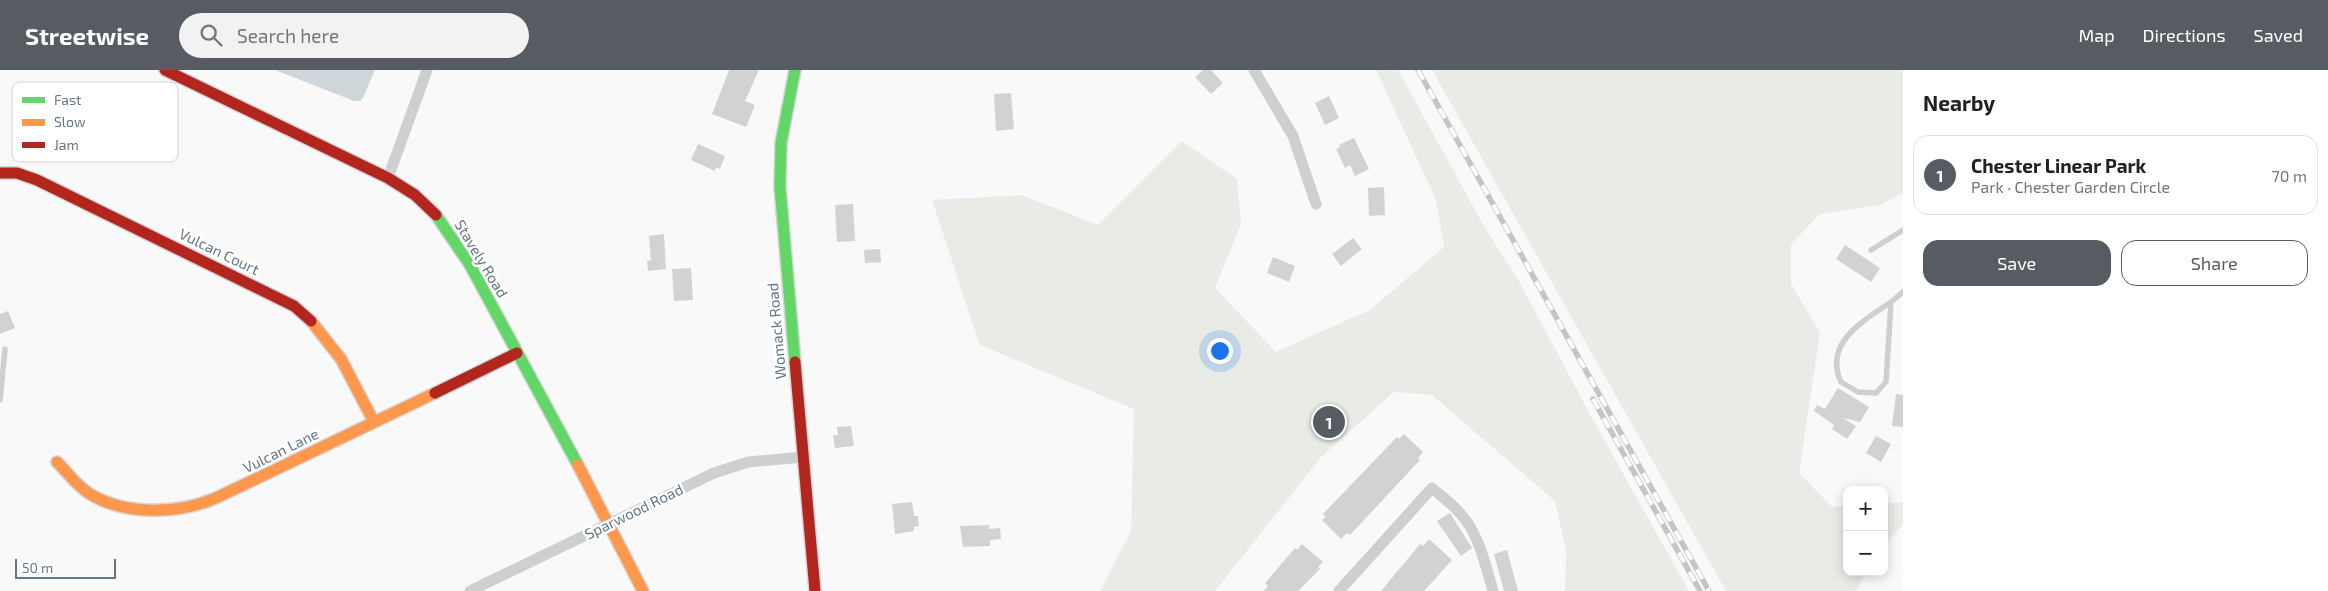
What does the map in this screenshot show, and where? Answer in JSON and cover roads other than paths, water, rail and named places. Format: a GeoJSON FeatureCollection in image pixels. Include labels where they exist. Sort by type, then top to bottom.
{"type":"FeatureCollection","features":[{"type":"Feature","properties":{"kind":"street","name":"Stavely Road"},"geometry":{"type":"LineString","coordinates":[[165,70],[388,178],[412,193],[437,216],[461,251],[611,524],[643,591]]}},
{"type":"Feature","properties":{"kind":"street"},"geometry":{"type":"LineString","coordinates":[[388,178],[426,70]]}},
{"type":"Feature","properties":{"kind":"street","name":"Womack Road"},"geometry":{"type":"LineString","coordinates":[[795,70],[781,143],[780,187],[815,591]]}},
{"type":"Feature","properties":{"kind":"street"},"geometry":{"type":"LineString","coordinates":[[1254,70],[1293,136],[1316,204]]}},
{"type":"Feature","properties":{"kind":"street","name":"Vulcan Court"},"geometry":{"type":"LineString","coordinates":[[0,173],[17,174],[37,180],[294,306],[324,333],[334,346],[374,422]]}},
{"type":"Feature","properties":{"kind":"street","name":"Vulcan Lane"},"geometry":{"type":"LineString","coordinates":[[57,462],[78,486],[106,500],[134,508],[175,508],[196,505],[215,499],[517,353]]}},
{"type":"Feature","properties":{"kind":"street","name":"Sparwood Road"},"geometry":{"type":"LineString","coordinates":[[470,591],[714,473],[748,462],[804,457]]}},
{"type":"Feature","properties":{"kind":"street"},"geometry":{"type":"LineString","coordinates":[[1340,591],[1432,488],[1459,512],[1473,533],[1483,554],[1493,591]]}},
{"type":"Feature","properties":{"kind":"lane"},"geometry":{"type":"LineString","coordinates":[[1871,250],[1903,230]]}},
{"type":"Feature","properties":{"kind":"lane"},"geometry":{"type":"LineString","coordinates":[[1891,302],[1886,382],[1876,393],[1858,392],[1841,382],[1835,364],[1836,354],[1841,344],[1852,332],[1903,292]]}},
{"type":"Feature","properties":{"kind":"lane"},"geometry":{"type":"LineString","coordinates":[[0,400],[5,349]]}},
{"type":"Feature","properties":{"kind":"railway"},"geometry":{"type":"LineString","coordinates":[[1418,70],[1709,591]]}},
{"type":"Feature","properties":{"kind":"railway"},"geometry":{"type":"LineString","coordinates":[[1593,399],[1700,591]]}},
{"type":"Feature","properties":{"kind":"place","name":"Chester Linear Park"},"geometry":{"type":"Point","coordinates":[1329,422]}}]}
